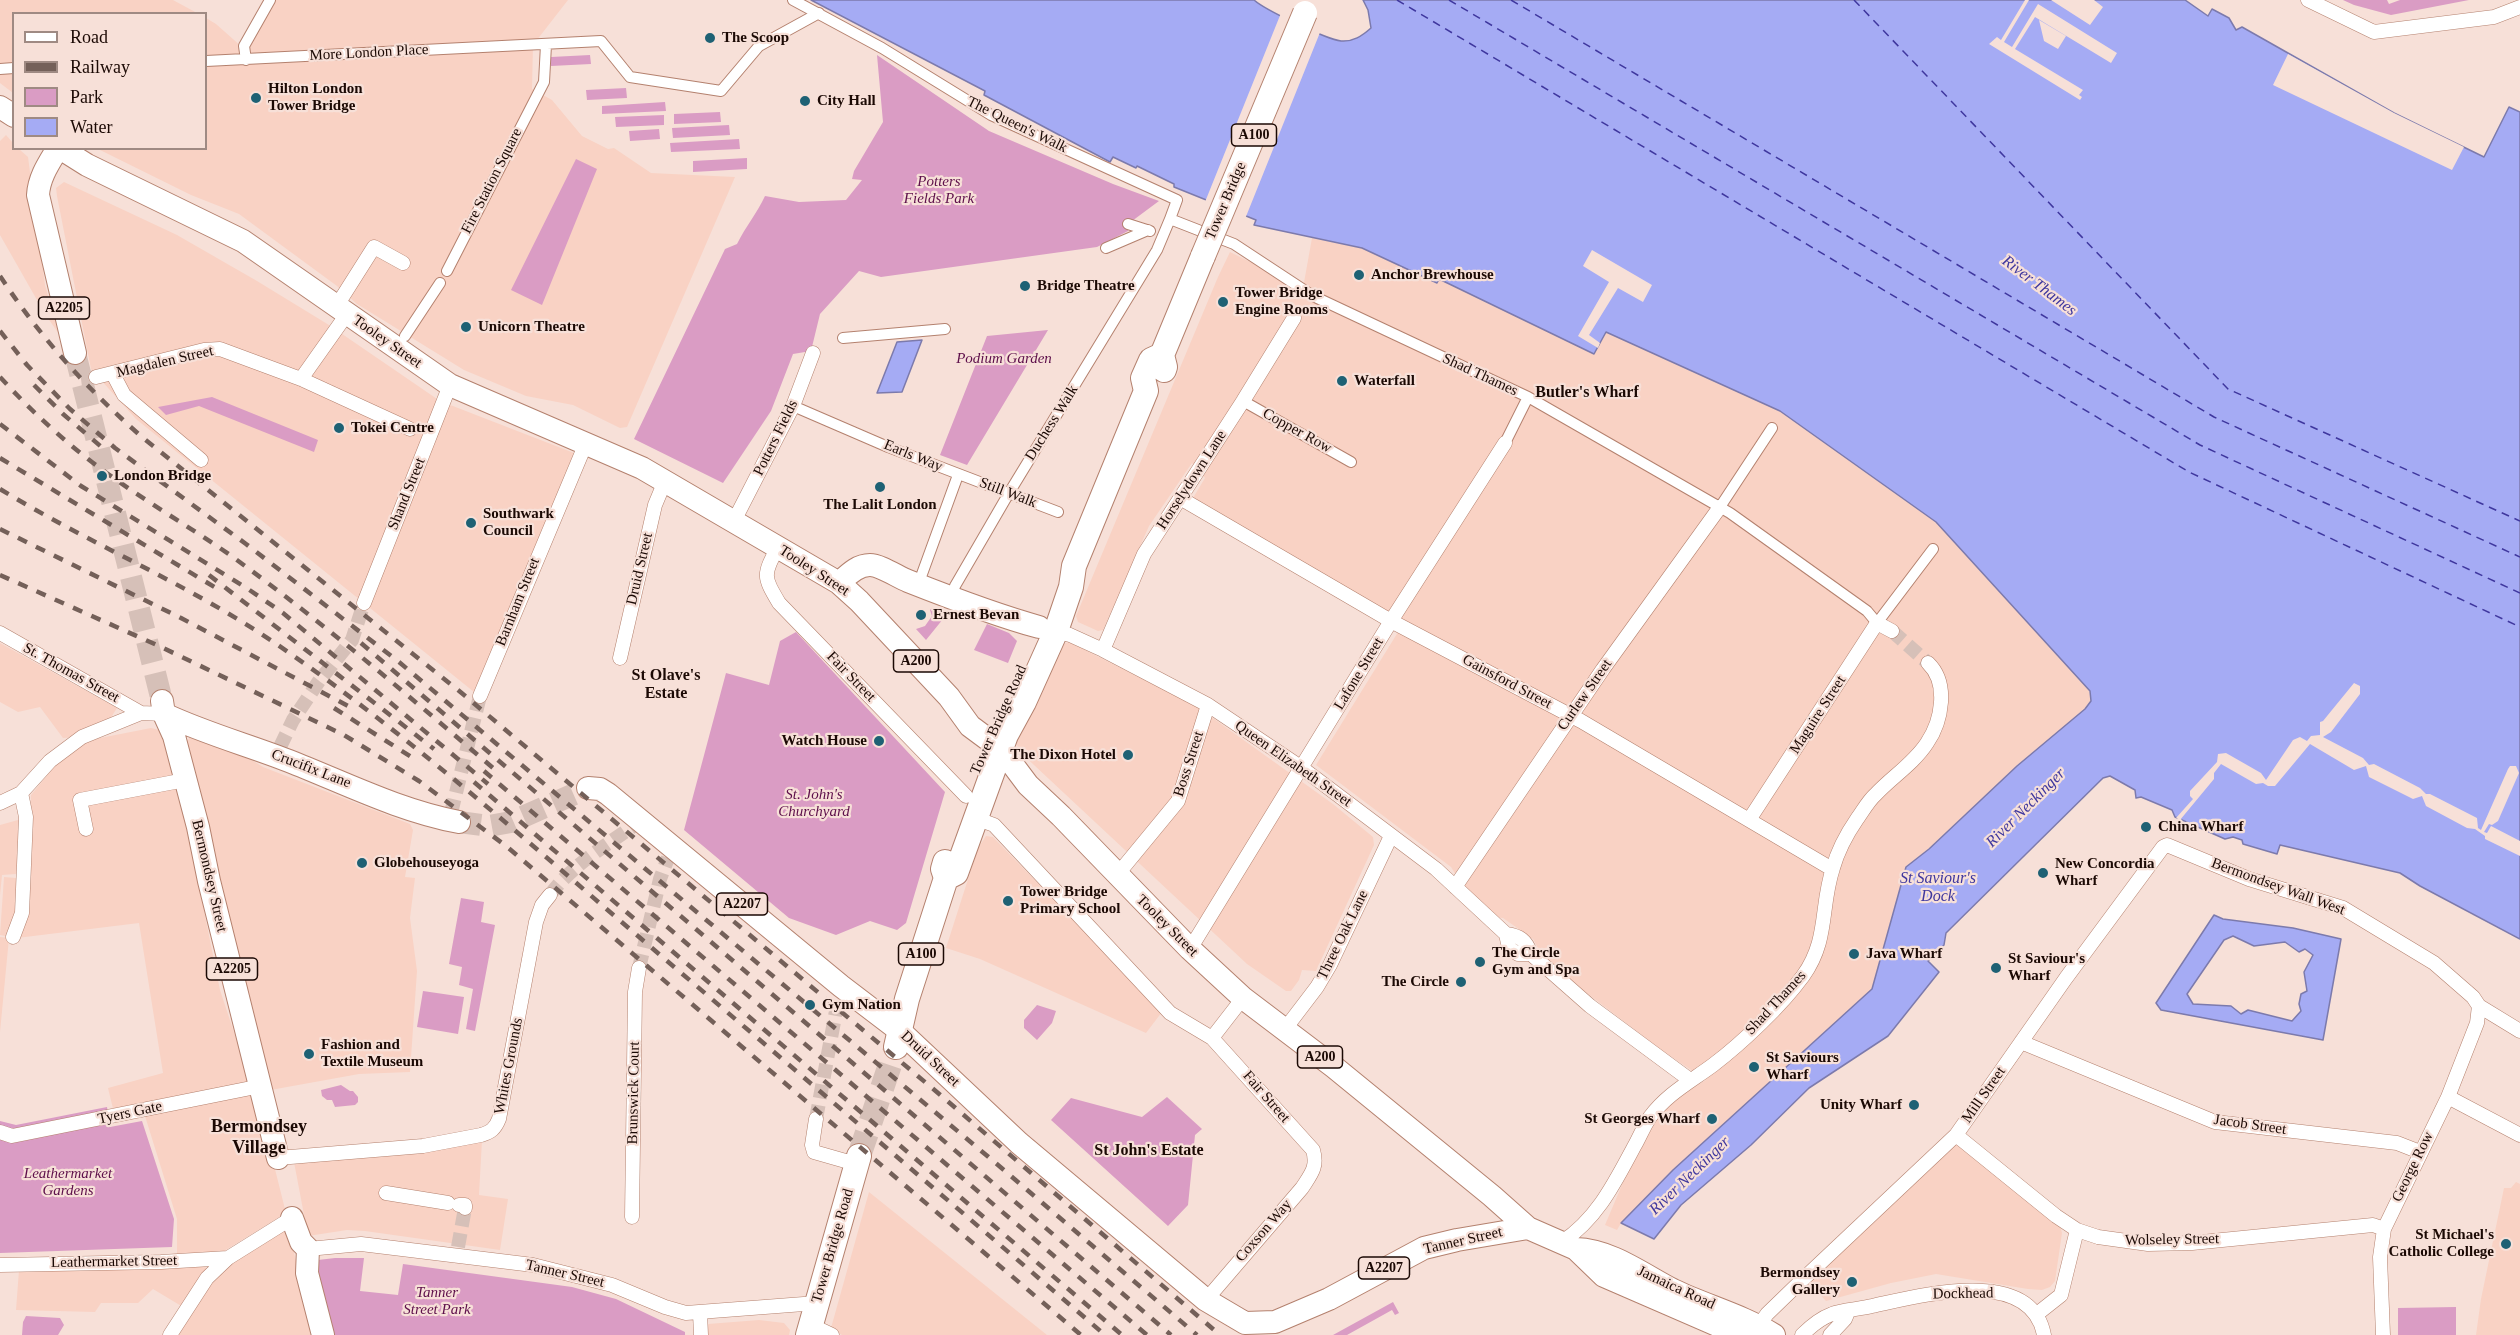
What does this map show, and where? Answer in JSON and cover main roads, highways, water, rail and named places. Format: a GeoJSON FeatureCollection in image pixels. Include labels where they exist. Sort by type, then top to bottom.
{"type":"FeatureCollection","features":[{"type":"Feature","properties":{"kind":"highway","name":"Tower Bridge"},"geometry":{"type":"LineString","coordinates":[[1203,256],[1305,14]]}},
{"type":"Feature","properties":{"kind":"highway","name":"Tower Bridge Road"},"geometry":{"type":"LineString","coordinates":[[898,1039],[907,999],[946,878],[956,873],[978,813],[995,745],[1048,629],[1071,587],[1073,570],[1146,391],[1143,378],[1151,360],[1162,355],[1203,256]]}},
{"type":"Feature","properties":{"kind":"highway","name":"Tower Bridge Road"},"geometry":{"type":"LineString","coordinates":[[817,1324],[858,1160]]}},
{"type":"Feature","properties":{"kind":"main road","name":"A2205"},"geometry":{"type":"LineString","coordinates":[[58,150],[45,170],[38,195],[75,352]]}},
{"type":"Feature","properties":{"kind":"main road","name":"Tooley Street"},"geometry":{"type":"LineString","coordinates":[[62,150],[87,165],[243,241],[450,385],[477,399],[616,455],[665,481],[839,583],[859,601],[949,697],[970,726],[995,745],[1028,785],[1190,949],[1243,998],[1492,1196],[1528,1228],[1569,1245]]}},
{"type":"Feature","properties":{"kind":"main road"},"geometry":{"type":"LineString","coordinates":[[839,583],[852,571],[868,565],[878,566],[890,574],[918,585],[1006,617],[1048,629]]}},
{"type":"Feature","properties":{"kind":"main road"},"geometry":{"type":"LineString","coordinates":[[859,601],[872,582],[890,574]]}},
{"type":"Feature","properties":{"kind":"main road","name":"Crucifix Lane"},"geometry":{"type":"LineString","coordinates":[[163,707],[189,726],[279,752],[419,814],[453,819]]}},
{"type":"Feature","properties":{"kind":"main road","name":"Bermondsey Street"},"geometry":{"type":"LineString","coordinates":[[163,707],[174,736],[278,1158]]}},
{"type":"Feature","properties":{"kind":"main road","name":"Druid Street"},"geometry":{"type":"LineString","coordinates":[[588,788],[600,789],[608,794],[635,823],[670,853],[841,995],[898,1039],[1206,1300]]}},
{"type":"Feature","properties":{"kind":"main road"},"geometry":{"type":"LineString","coordinates":[[292,1218],[300,1242],[308,1249],[308,1274],[323,1335]]}},
{"type":"Feature","properties":{"kind":"main road","name":"Tanner Street"},"geometry":{"type":"LineString","coordinates":[[1206,1300],[1245,1323],[1275,1322],[1329,1299],[1424,1248],[1528,1228]]}},
{"type":"Feature","properties":{"kind":"main road","name":"Jamaica Road"},"geometry":{"type":"LineString","coordinates":[[1569,1245],[1599,1252],[1756,1333]]}},
{"type":"Feature","properties":{"kind":"water"},"geometry":{"type":"Polygon","coordinates":[[[811,0],[1254,0],[1310,30],[1333,39],[1349,41],[1371,28],[1368,10],[1363,0],[2185,0],[2208,16],[2212,9],[2229,18],[2236,30],[2242,27],[2394,113],[2484,157],[2509,107],[2520,112],[2520,939],[2400,873],[2280,845],[2277,854],[2243,844],[2242,840],[2233,837],[2225,839],[2175,817],[2172,810],[2141,797],[2136,798],[2135,790],[2110,776],[2103,778],[1946,933],[1944,945],[1928,961],[1939,972],[1888,1036],[1809,1088],[1751,1145],[1681,1205],[1654,1239],[1621,1223],[1673,1170],[1872,989],[1906,867],[1929,849],[2017,766],[2085,709],[2091,701],[2090,691],[1936,522],[1780,411],[1606,332],[1594,354],[1439,279],[1437,283],[1362,248],[1254,225],[1256,220],[1174,187],[1174,184],[1137,166],[1136,168],[1113,157],[1110,162],[984,95],[985,91],[811,0]]]}},
{"type":"Feature","properties":{"kind":"water"},"geometry":{"type":"Polygon","coordinates":[[[922,340],[902,392],[877,393],[897,342],[922,340]]]}},
{"type":"Feature","properties":{"kind":"water"},"geometry":{"type":"Polygon","coordinates":[[[2214,915],[2223,919],[2293,928],[2341,939],[2323,1040],[2161,1010],[2156,1003],[2214,915]],[[2233,936],[2224,940],[2187,994],[2193,1004],[2231,1006],[2241,1014],[2248,1010],[2292,1021],[2301,1011],[2299,1004],[2301,994],[2307,991],[2304,972],[2313,955],[2305,949],[2299,952],[2285,942],[2254,946],[2233,936]]]}},
{"type":"Feature","properties":{"kind":"tunnel"},"geometry":{"type":"LineString","coordinates":[[75,353],[162,701]]}},
{"type":"Feature","properties":{"kind":"tunnel"},"geometry":{"type":"LineString","coordinates":[[81,379],[96,377]]}},
{"type":"Feature","properties":{"kind":"tunnel"},"geometry":{"type":"LineString","coordinates":[[280,747],[293,720],[319,681],[352,640],[364,603]]}},
{"type":"Feature","properties":{"kind":"tunnel"},"geometry":{"type":"LineString","coordinates":[[1892,631],[1928,663]]}},
{"type":"Feature","properties":{"kind":"tunnel"},"geometry":{"type":"LineString","coordinates":[[451,813],[480,696]]}},
{"type":"Feature","properties":{"kind":"tunnel"},"geometry":{"type":"LineString","coordinates":[[459,822],[489,826],[511,822],[588,788]]}},
{"type":"Feature","properties":{"kind":"tunnel"},"geometry":{"type":"LineString","coordinates":[[550,895],[578,866],[633,826]]}},
{"type":"Feature","properties":{"kind":"tunnel"},"geometry":{"type":"LineString","coordinates":[[639,968],[660,879],[668,858]]}},
{"type":"Feature","properties":{"kind":"tunnel"},"geometry":{"type":"LineString","coordinates":[[816,1119],[838,1000]]}},
{"type":"Feature","properties":{"kind":"tunnel"},"geometry":{"type":"LineString","coordinates":[[859,1156],[896,1047]]}},
{"type":"Feature","properties":{"kind":"tunnel"},"geometry":{"type":"LineString","coordinates":[[458,1247],[465,1208]]}},
{"type":"Feature","properties":{"kind":"railway"},"geometry":{"type":"LineString","coordinates":[[0,276],[31,320],[65,361],[142,437],[458,690],[938,1093],[1220,1335]]}},
{"type":"Feature","properties":{"kind":"railway"},"geometry":{"type":"LineString","coordinates":[[0,331],[27,365],[70,409],[115,448],[246,544],[399,662],[1197,1335]]}},
{"type":"Feature","properties":{"kind":"railway"},"geometry":{"type":"LineString","coordinates":[[0,377],[38,416],[79,452],[123,485],[230,555],[265,581],[367,661],[499,773]]}},
{"type":"Feature","properties":{"kind":"railway"},"geometry":{"type":"LineString","coordinates":[[34,385],[63,414],[105,450]]}},
{"type":"Feature","properties":{"kind":"railway"},"geometry":{"type":"LineString","coordinates":[[0,424],[81,486],[283,613],[488,784]]}},
{"type":"Feature","properties":{"kind":"railway"},"geometry":{"type":"LineString","coordinates":[[0,458],[216,588]]}},
{"type":"Feature","properties":{"kind":"railway"},"geometry":{"type":"LineString","coordinates":[[0,489],[242,622],[373,714],[514,830],[1105,1335]]}},
{"type":"Feature","properties":{"kind":"railway"},"geometry":{"type":"LineString","coordinates":[[0,529],[181,618],[350,707]]}},
{"type":"Feature","properties":{"kind":"railway"},"geometry":{"type":"LineString","coordinates":[[0,575],[159,646],[344,735],[419,781],[506,846],[1081,1335]]}},
{"type":"Feature","properties":{"kind":"railway"},"geometry":{"type":"LineString","coordinates":[[209,575],[434,749]]}},
{"type":"Feature","properties":{"kind":"railway"},"geometry":{"type":"LineString","coordinates":[[361,643],[1171,1335]]}},
{"type":"Feature","properties":{"kind":"railway"},"geometry":{"type":"LineString","coordinates":[[334,708],[413,758]]}},
{"type":"Feature","properties":{"kind":"railway"},"geometry":{"type":"LineString","coordinates":[[484,771],[1147,1335]]}},
{"type":"Feature","properties":{"kind":"railway"},"geometry":{"type":"LineString","coordinates":[[474,782],[1122,1335]]}},
{"type":"Feature","properties":{"kind":"place","name":"The Scoop"},"geometry":{"type":"Point","coordinates":[710,38]}},
{"type":"Feature","properties":{"kind":"place","name":"Hilton London Tower Bridge"},"geometry":{"type":"Point","coordinates":[256,98]}},
{"type":"Feature","properties":{"kind":"place","name":"City Hall"},"geometry":{"type":"Point","coordinates":[805,101]}},
{"type":"Feature","properties":{"kind":"place","name":"Anchor Brewhouse"},"geometry":{"type":"Point","coordinates":[1359,275]}},
{"type":"Feature","properties":{"kind":"place","name":"Bridge Theatre"},"geometry":{"type":"Point","coordinates":[1025,286]}},
{"type":"Feature","properties":{"kind":"place","name":"Tower Bridge Engine Rooms"},"geometry":{"type":"Point","coordinates":[1223,302]}},
{"type":"Feature","properties":{"kind":"place","name":"Unicorn Theatre"},"geometry":{"type":"Point","coordinates":[466,327]}},
{"type":"Feature","properties":{"kind":"place","name":"Waterfall"},"geometry":{"type":"Point","coordinates":[1342,381]}},
{"type":"Feature","properties":{"kind":"place","name":"Tokei Centre"},"geometry":{"type":"Point","coordinates":[339,428]}},
{"type":"Feature","properties":{"kind":"place","name":"London Bridge"},"geometry":{"type":"Point","coordinates":[102,476]}},
{"type":"Feature","properties":{"kind":"place","name":"The Lalit London"},"geometry":{"type":"Point","coordinates":[880,487]}},
{"type":"Feature","properties":{"kind":"place","name":"Southwark Council"},"geometry":{"type":"Point","coordinates":[471,523]}},
{"type":"Feature","properties":{"kind":"place","name":"Ernest Bevan"},"geometry":{"type":"Point","coordinates":[921,615]}},
{"type":"Feature","properties":{"kind":"place","name":"Watch House"},"geometry":{"type":"Point","coordinates":[879,741]}},
{"type":"Feature","properties":{"kind":"place","name":"The Dixon Hotel"},"geometry":{"type":"Point","coordinates":[1128,755]}},
{"type":"Feature","properties":{"kind":"place","name":"China Wharf"},"geometry":{"type":"Point","coordinates":[2146,827]}},
{"type":"Feature","properties":{"kind":"place","name":"Globehouseyoga"},"geometry":{"type":"Point","coordinates":[362,863]}},
{"type":"Feature","properties":{"kind":"place","name":"New Concordia Wharf"},"geometry":{"type":"Point","coordinates":[2043,873]}},
{"type":"Feature","properties":{"kind":"place","name":"Tower Bridge Primary School"},"geometry":{"type":"Point","coordinates":[1008,901]}},
{"type":"Feature","properties":{"kind":"place","name":"Java Wharf"},"geometry":{"type":"Point","coordinates":[1854,954]}},
{"type":"Feature","properties":{"kind":"place","name":"The Circle Gym and Spa"},"geometry":{"type":"Point","coordinates":[1480,962]}},
{"type":"Feature","properties":{"kind":"place","name":"St Saviour's Wharf"},"geometry":{"type":"Point","coordinates":[1996,968]}},
{"type":"Feature","properties":{"kind":"place","name":"The Circle"},"geometry":{"type":"Point","coordinates":[1461,982]}},
{"type":"Feature","properties":{"kind":"place","name":"Gym Nation"},"geometry":{"type":"Point","coordinates":[810,1005]}},
{"type":"Feature","properties":{"kind":"place","name":"Fashion and Textile Museum"},"geometry":{"type":"Point","coordinates":[309,1054]}},
{"type":"Feature","properties":{"kind":"place","name":"St Saviours Wharf"},"geometry":{"type":"Point","coordinates":[1754,1067]}},
{"type":"Feature","properties":{"kind":"place","name":"Unity Wharf"},"geometry":{"type":"Point","coordinates":[1914,1105]}},
{"type":"Feature","properties":{"kind":"place","name":"St Georges Wharf"},"geometry":{"type":"Point","coordinates":[1712,1119]}},
{"type":"Feature","properties":{"kind":"place","name":"St Michael's Catholic College"},"geometry":{"type":"Point","coordinates":[2506,1244]}},
{"type":"Feature","properties":{"kind":"place","name":"Bermondsey Gallery"},"geometry":{"type":"Point","coordinates":[1852,1282]}},
{"type":"Feature","properties":{"kind":"district","name":"Butler's Wharf"},"geometry":{"type":"Point","coordinates":[1587,393]}},
{"type":"Feature","properties":{"kind":"district","name":"St Olave's Estate"},"geometry":{"type":"Point","coordinates":[666,685]}},
{"type":"Feature","properties":{"kind":"district","name":"Bermondsey Village"},"geometry":{"type":"Point","coordinates":[259,1137]}},
{"type":"Feature","properties":{"kind":"district","name":"St John's Estate"},"geometry":{"type":"Point","coordinates":[1149,1151]}},
{"type":"Feature","properties":{"kind":"park label","name":"Potters Fields Park"},"geometry":{"type":"Point","coordinates":[939,190]}},
{"type":"Feature","properties":{"kind":"park label","name":"Podium Garden"},"geometry":{"type":"Point","coordinates":[1004,359]}},
{"type":"Feature","properties":{"kind":"park label","name":"St. John's Churchyard"},"geometry":{"type":"Point","coordinates":[814,804]}},
{"type":"Feature","properties":{"kind":"park label","name":"Leathermarket Gardens"},"geometry":{"type":"Point","coordinates":[68,1182]}},
{"type":"Feature","properties":{"kind":"park label","name":"Tanner Street Park"},"geometry":{"type":"Point","coordinates":[437,1302]}},
{"type":"Feature","properties":{"kind":"water label","name":"River Thames"},"geometry":{"type":"Point","coordinates":[2039,286]}},
{"type":"Feature","properties":{"kind":"water label","name":"River Neckinger"},"geometry":{"type":"Point","coordinates":[2026,808]}},
{"type":"Feature","properties":{"kind":"water label","name":"St Saviour's Dock"},"geometry":{"type":"Point","coordinates":[1938,888]}},
{"type":"Feature","properties":{"kind":"water label","name":"River Neckinger"},"geometry":{"type":"Point","coordinates":[1690,1176]}}]}
